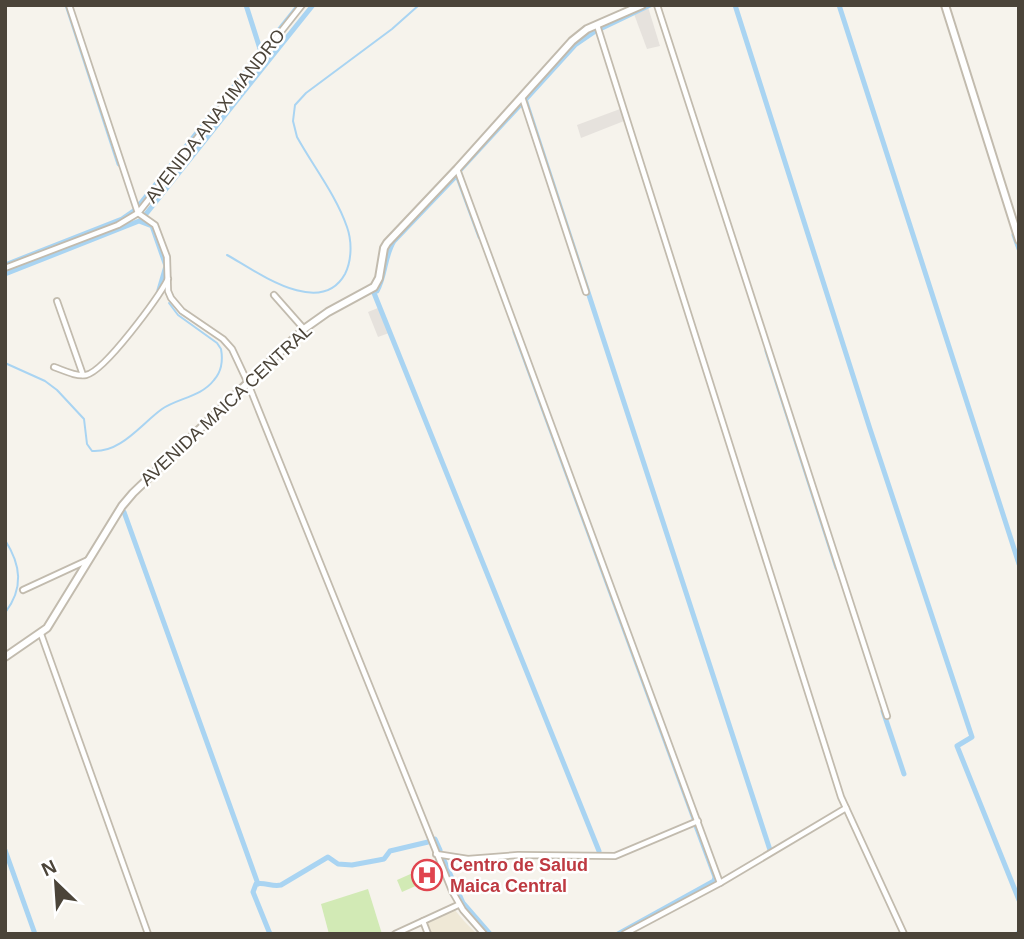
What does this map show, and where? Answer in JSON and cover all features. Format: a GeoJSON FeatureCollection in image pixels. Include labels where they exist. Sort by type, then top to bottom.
{"type":"FeatureCollection","features":[{"type":"Feature","properties":{"kind":"street"},"geometry":{"type":"LineString","coordinates":[[69,5],[138,213],[155,225],[167,257],[168,291],[176,304],[192,319],[223,339],[232,349],[436,854],[458,905],[484,934]]}},
{"type":"Feature","properties":{"kind":"street","name":"AVENIDA ANAXIMANDRO"},"geometry":{"type":"LineString","coordinates":[[5,268],[118,225],[138,213],[302,5]]}},
{"type":"Feature","properties":{"kind":"street","name":"AVENIDA MAICA CENTRAL"},"geometry":{"type":"LineString","coordinates":[[5,657],[41,634],[52,622],[126,500],[303,329],[374,287],[379,278],[384,248],[400,228],[457,169],[572,40],[597,25],[642,5]]}},
{"type":"Feature","properties":{"kind":"street"},"geometry":{"type":"LineString","coordinates":[[657,5],[887,716]]}},
{"type":"Feature","properties":{"kind":"street"},"geometry":{"type":"LineString","coordinates":[[945,5],[1019,240]]}},
{"type":"Feature","properties":{"kind":"street"},"geometry":{"type":"LineString","coordinates":[[597,25],[846,808],[904,934]]}},
{"type":"Feature","properties":{"kind":"street"},"geometry":{"type":"LineString","coordinates":[[522,96],[586,292]]}},
{"type":"Feature","properties":{"kind":"street"},"geometry":{"type":"LineString","coordinates":[[457,169],[720,883]]}},
{"type":"Feature","properties":{"kind":"street"},"geometry":{"type":"LineString","coordinates":[[54,367],[83,375],[96,369],[130,333],[168,278]]}},
{"type":"Feature","properties":{"kind":"street"},"geometry":{"type":"LineString","coordinates":[[274,295],[303,329]]}},
{"type":"Feature","properties":{"kind":"street"},"geometry":{"type":"LineString","coordinates":[[57,301],[83,375]]}},
{"type":"Feature","properties":{"kind":"street"},"geometry":{"type":"LineString","coordinates":[[23,590],[89,560]]}},
{"type":"Feature","properties":{"kind":"street"},"geometry":{"type":"LineString","coordinates":[[41,634],[148,934]]}},
{"type":"Feature","properties":{"kind":"street"},"geometry":{"type":"LineString","coordinates":[[624,934],[720,883],[846,808]]}},
{"type":"Feature","properties":{"kind":"street"},"geometry":{"type":"LineString","coordinates":[[436,854],[468,859],[518,855],[615,856],[698,821]]}},
{"type":"Feature","properties":{"kind":"street"},"geometry":{"type":"LineString","coordinates":[[395,934],[458,905]]}},
{"type":"Feature","properties":{"kind":"street"},"geometry":{"type":"LineString","coordinates":[[423,921],[428,934]]}},
{"type":"Feature","properties":{"kind":"shaded area"},"geometry":{"type":"Polygon","coordinates":[[[648,7],[660,46],[647,49],[634,14],[648,7]]]}},
{"type":"Feature","properties":{"kind":"shaded area"},"geometry":{"type":"Polygon","coordinates":[[[620,109],[624,121],[581,138],[577,125],[620,109]]]}},
{"type":"Feature","properties":{"kind":"shaded area"},"geometry":{"type":"Polygon","coordinates":[[[378,308],[389,333],[378,337],[368,312],[378,308]]]}},
{"type":"Feature","properties":{"kind":"shaded area"},"geometry":{"type":"Polygon","coordinates":[[[454,909],[477,934],[430,934],[426,922],[454,909]]]}},
{"type":"Feature","properties":{"kind":"green space"},"geometry":{"type":"Polygon","coordinates":[[[415,872],[420,884],[402,892],[397,880],[415,872]]]}},
{"type":"Feature","properties":{"kind":"green space"},"geometry":{"type":"Polygon","coordinates":[[[368,889],[382,934],[329,934],[321,904],[368,889]]]}},
{"type":"Feature","properties":{"kind":"waterway"},"geometry":{"type":"LineString","coordinates":[[67,5],[119,164]]}},
{"type":"Feature","properties":{"kind":"waterway"},"geometry":{"type":"LineString","coordinates":[[246,5],[261,52]]}},
{"type":"Feature","properties":{"kind":"waterway"},"geometry":{"type":"LineString","coordinates":[[140,204],[299,5]]}},
{"type":"Feature","properties":{"kind":"waterway"},"geometry":{"type":"LineString","coordinates":[[146,214],[313,5]]}},
{"type":"Feature","properties":{"kind":"waterway"},"geometry":{"type":"LineString","coordinates":[[227,255],[270,280],[304,292],[320,292],[334,287],[345,274],[350,257],[349,232],[337,204],[297,137],[293,121],[295,105],[306,93],[392,29],[419,5]]}},
{"type":"Feature","properties":{"kind":"waterway"},"geometry":{"type":"LineString","coordinates":[[602,28],[650,5]]}},
{"type":"Feature","properties":{"kind":"waterway"},"geometry":{"type":"LineString","coordinates":[[735,5],[870,429],[972,737],[957,746],[1019,900]]}},
{"type":"Feature","properties":{"kind":"waterway"},"geometry":{"type":"LineString","coordinates":[[839,5],[1019,564]]}},
{"type":"Feature","properties":{"kind":"waterway"},"geometry":{"type":"LineString","coordinates":[[525,100],[575,45],[594,32]]}},
{"type":"Feature","properties":{"kind":"waterway"},"geometry":{"type":"LineString","coordinates":[[525,99],[770,850]]}},
{"type":"Feature","properties":{"kind":"waterway"},"geometry":{"type":"LineString","coordinates":[[461,169],[521,104]]}},
{"type":"Feature","properties":{"kind":"waterway"},"geometry":{"type":"LineString","coordinates":[[377,291],[394,241],[457,175],[480,237]]}},
{"type":"Feature","properties":{"kind":"waterway"},"geometry":{"type":"LineString","coordinates":[[5,265],[122,219],[135,210]]}},
{"type":"Feature","properties":{"kind":"waterway"},"geometry":{"type":"LineString","coordinates":[[5,274],[139,221],[152,226],[166,266],[159,290]]}},
{"type":"Feature","properties":{"kind":"waterway"},"geometry":{"type":"LineString","coordinates":[[1014,235],[1019,249]]}},
{"type":"Feature","properties":{"kind":"waterway"},"geometry":{"type":"LineString","coordinates":[[374,293],[599,851]]}},
{"type":"Feature","properties":{"kind":"waterway"},"geometry":{"type":"LineString","coordinates":[[5,363],[45,381],[57,390],[84,419],[87,444],[92,451],[112,447],[121,443],[162,409],[203,390],[217,377],[222,361],[221,349],[217,343],[178,315],[169,303]]}},
{"type":"Feature","properties":{"kind":"waterway"},"geometry":{"type":"LineString","coordinates":[[515,332],[694,819]]}},
{"type":"Feature","properties":{"kind":"waterway"},"geometry":{"type":"LineString","coordinates":[[767,351],[837,568]]}},
{"type":"Feature","properties":{"kind":"waterway"},"geometry":{"type":"LineString","coordinates":[[124,512],[258,884]]}},
{"type":"Feature","properties":{"kind":"waterway"},"geometry":{"type":"LineString","coordinates":[[5,540],[14,558],[18,576],[15,595],[5,613]]}},
{"type":"Feature","properties":{"kind":"waterway"},"geometry":{"type":"LineString","coordinates":[[883,711],[904,774]]}},
{"type":"Feature","properties":{"kind":"waterway"},"geometry":{"type":"LineString","coordinates":[[618,934],[714,881],[715,877],[696,826]]}},
{"type":"Feature","properties":{"kind":"waterway"},"geometry":{"type":"LineString","coordinates":[[435,839],[440,850]]}},
{"type":"Feature","properties":{"kind":"waterway"},"geometry":{"type":"LineString","coordinates":[[270,934],[253,892],[256,884],[281,885],[328,857],[338,864],[352,865],[384,859],[390,851],[428,842]]}},
{"type":"Feature","properties":{"kind":"waterway"},"geometry":{"type":"LineString","coordinates":[[5,850],[35,934]]}},
{"type":"Feature","properties":{"kind":"waterway"},"geometry":{"type":"LineString","coordinates":[[443,858],[463,903],[490,934]]}},
{"type":"Feature","properties":{"kind":"place","name":"Centro de Salud Maica Central"},"geometry":{"type":"Point","coordinates":[427,875]}}]}
